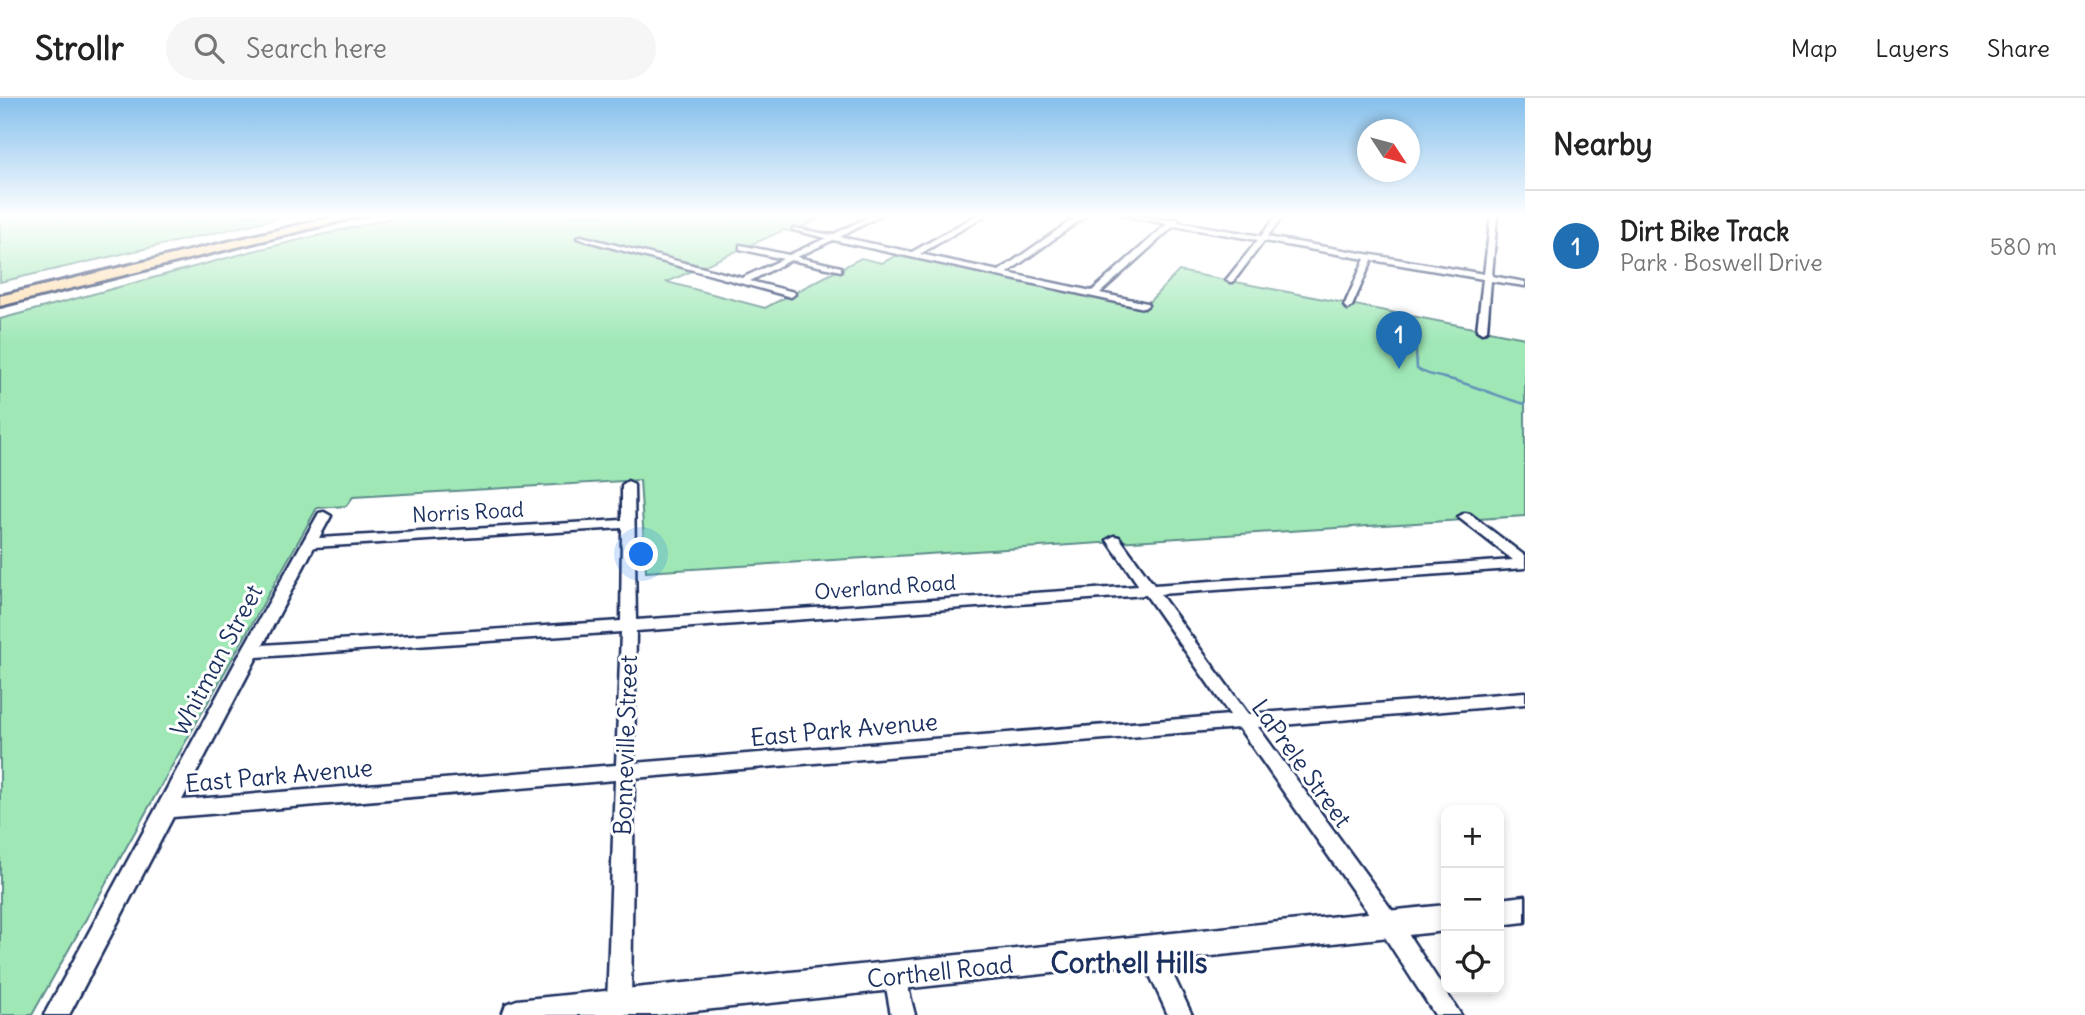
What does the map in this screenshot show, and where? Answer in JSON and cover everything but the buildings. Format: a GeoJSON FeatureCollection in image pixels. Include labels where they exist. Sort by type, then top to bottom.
{"type":"FeatureCollection","features":[{"type":"Feature","properties":{"kind":"highway"},"geometry":{"type":"LineString","coordinates":[[0,294],[154,258]]}},
{"type":"Feature","properties":{"kind":"highway"},"geometry":{"type":"LineString","coordinates":[[0,301],[180,258]]}},
{"type":"Feature","properties":{"kind":"street"},"geometry":{"type":"LineString","coordinates":[[653,258],[791,295]]}},
{"type":"Feature","properties":{"kind":"street"},"geometry":{"type":"LineString","coordinates":[[741,282],[790,258],[838,269]]}},
{"type":"Feature","properties":{"kind":"street"},"geometry":{"type":"LineString","coordinates":[[927,258],[1144,305]]}},
{"type":"Feature","properties":{"kind":"street"},"geometry":{"type":"LineString","coordinates":[[1000,274],[1023,258]]}},
{"type":"Feature","properties":{"kind":"street"},"geometry":{"type":"LineString","coordinates":[[1094,295],[1135,258]]}},
{"type":"Feature","properties":{"kind":"street"},"geometry":{"type":"LineString","coordinates":[[1230,280],[1247,258]]}},
{"type":"Feature","properties":{"kind":"street"},"geometry":{"type":"LineString","coordinates":[[1348,306],[1370,258]]}},
{"type":"Feature","properties":{"kind":"street"},"geometry":{"type":"LineString","coordinates":[[1375,258],[1525,284]]}},
{"type":"Feature","properties":{"kind":"street"},"geometry":{"type":"LineString","coordinates":[[1482,330],[1490,258]]}},
{"type":"Feature","properties":{"kind":"street","name":"Bonneville Street"},"geometry":{"type":"LineString","coordinates":[[627,1008],[620,869],[630,625],[628,485]]}},
{"type":"Feature","properties":{"kind":"street","name":"Whitman Street"},"geometry":{"type":"LineString","coordinates":[[56,1015],[324,516]]}},
{"type":"Feature","properties":{"kind":"street"},"geometry":{"type":"LineString","coordinates":[[1465,517],[1525,563]]}},
{"type":"Feature","properties":{"kind":"street","name":"Norris Road"},"geometry":{"type":"LineString","coordinates":[[309,543],[629,524]]}},
{"type":"Feature","properties":{"kind":"street","name":"LaPrele Street"},"geometry":{"type":"LineString","coordinates":[[1114,540],[1241,721],[1389,924],[1449,1015]]}},
{"type":"Feature","properties":{"kind":"street","name":"Overland Road"},"geometry":{"type":"LineString","coordinates":[[249,652],[1525,563]]}},
{"type":"Feature","properties":{"kind":"street","name":"East Park Avenue"},"geometry":{"type":"LineString","coordinates":[[167,809],[1525,698]]}},
{"type":"Feature","properties":{"kind":"street"},"geometry":{"type":"LineString","coordinates":[[1504,911],[1525,909]]}},
{"type":"Feature","properties":{"kind":"street","name":"Corthell Road"},"geometry":{"type":"LineString","coordinates":[[517,1015],[627,1008],[895,976],[1441,919]]}},
{"type":"Feature","properties":{"kind":"street"},"geometry":{"type":"LineString","coordinates":[[1149,949],[1180,1015]]}},
{"type":"Feature","properties":{"kind":"street"},"geometry":{"type":"LineString","coordinates":[[895,976],[903,1015]]}},
{"type":"Feature","properties":{"kind":"green space"},"geometry":{"type":"Polygon","coordinates":[[[0,258],[105,258],[0,282],[0,258]]]}},
{"type":"Feature","properties":{"kind":"green space"},"geometry":{"type":"Polygon","coordinates":[[[228,258],[721,258],[667,282],[765,308],[861,258],[882,263],[892,258],[910,258],[1143,308],[1179,271],[1525,338],[1525,516],[646,572],[640,480],[353,497],[346,506],[317,508],[32,1015],[0,1015],[0,319],[228,258]]]}},
{"type":"Feature","properties":{"kind":"waterway"},"geometry":{"type":"LineString","coordinates":[[1415,335],[1417,369],[1525,404]]}},
{"type":"Feature","properties":{"kind":"place","name":"Dirt Bike Track"},"geometry":{"type":"Point","coordinates":[1399,369]}},
{"type":"Feature","properties":{"kind":"district","name":"Corthell Hills"},"geometry":{"type":"Point","coordinates":[1129,963]}}]}
